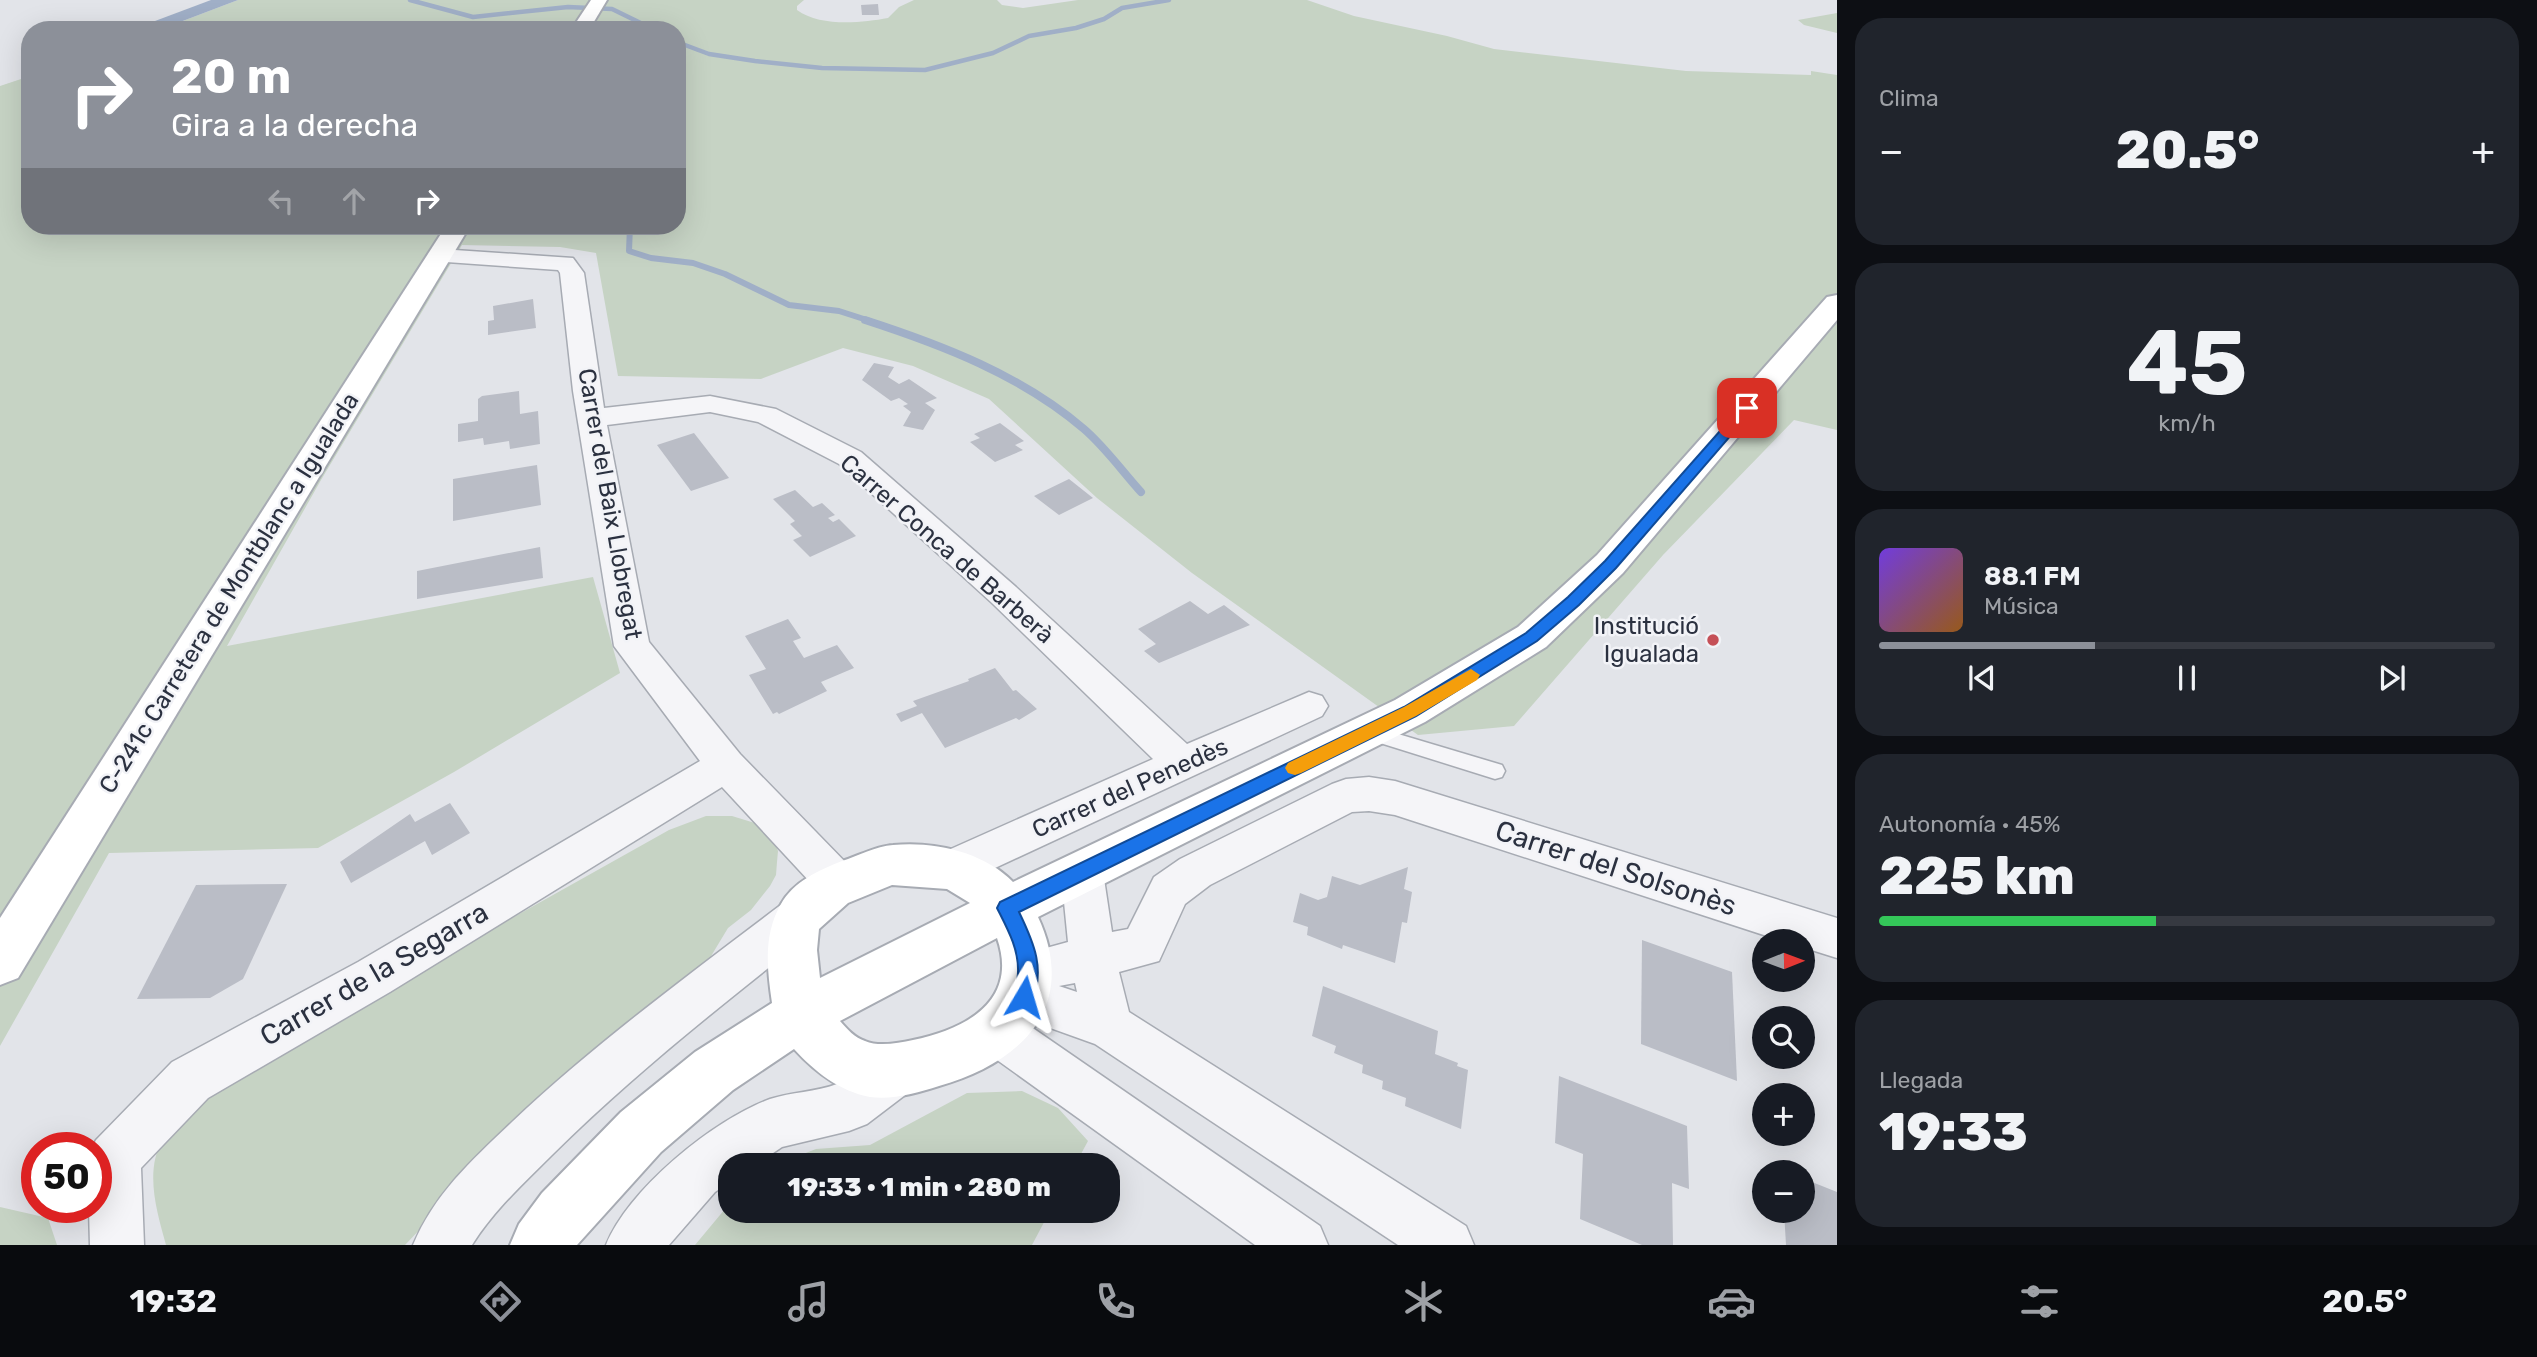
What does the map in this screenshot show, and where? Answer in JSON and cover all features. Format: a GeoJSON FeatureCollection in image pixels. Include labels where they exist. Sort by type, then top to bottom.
{"type":"FeatureCollection","features":[{"type":"Feature","properties":{"kind":"main road"},"geometry":{"type":"LineString","coordinates":[[586,21],[596,5]]}},
{"type":"Feature","properties":{"kind":"main road","name":"C-241c Carretera de Montblanc a Igualada"},"geometry":{"type":"LineString","coordinates":[[0,962],[449,241]]}},
{"type":"Feature","properties":{"kind":"main road"},"geometry":{"type":"LineString","coordinates":[[540,1245],[563,1214],[641,1132],[714,1072],[800,1015],[1007,908],[1410,711],[1532,637],[1610,564],[1672,491],[1732,427],[1837,303]]}},
{"type":"Feature","properties":{"kind":"main road"},"geometry":{"type":"LineString","coordinates":[[892,865],[950,869],[984,884],[1007,908],[1026,947],[1016,1000],[971,1049],[896,1072],[863,1068],[832,1054],[800,1015],[791,957],[798,918],[816,898],[838,883],[892,865]]}},
{"type":"Feature","properties":{"kind":"street","name":"Carrer del Baix Llobregat"},"geometry":{"type":"LineString","coordinates":[[449,241],[565,263],[572,274],[592,418],[632,646],[726,765],[838,883]]}},
{"type":"Feature","properties":{"kind":"street","name":"Carrer Conca de Barberà"},"geometry":{"type":"LineString","coordinates":[[592,418],[710,404],[766,415],[850,458],[1004,595],[1183,764]]}},
{"type":"Feature","properties":{"kind":"street","name":"Carrer del Penedès"},"geometry":{"type":"LineString","coordinates":[[950,869],[1309,706]]}},
{"type":"Feature","properties":{"kind":"street","name":"Carrer de la Segarra"},"geometry":{"type":"LineString","coordinates":[[117,1245],[114,1158],[190,1080],[374,977],[726,765]]}},
{"type":"Feature","properties":{"kind":"street","name":"Carrer del Solsonès"},"geometry":{"type":"LineString","coordinates":[[1092,957],[1143,946],[1169,891],[1195,872],[1346,796],[1369,794],[1395,798],[1837,938]]}},
{"type":"Feature","properties":{"kind":"street"},"geometry":{"type":"LineString","coordinates":[[1082,872],[1092,957],[1110,1026]]}},
{"type":"Feature","properties":{"kind":"street"},"geometry":{"type":"LineString","coordinates":[[440,1245],[471,1198],[570,1102],[646,1036],[798,918]]}},
{"type":"Feature","properties":{"kind":"street"},"geometry":{"type":"LineString","coordinates":[[1016,1000],[1092,957]]}},
{"type":"Feature","properties":{"kind":"street"},"geometry":{"type":"LineString","coordinates":[[1016,1000],[1110,1026],[1447,1245]]}},
{"type":"Feature","properties":{"kind":"street"},"geometry":{"type":"LineString","coordinates":[[1016,1000],[1301,1245]]}},
{"type":"Feature","properties":{"kind":"street"},"geometry":{"type":"LineString","coordinates":[[633,1245],[696,1173],[772,1124],[849,1106],[896,1072]]}},
{"type":"Feature","properties":{"kind":"lane"},"geometry":{"type":"LineString","coordinates":[[1368,732],[1495,771]]}},
{"type":"Feature","properties":{"kind":"green space"},"geometry":{"type":"Polygon","coordinates":[[[238,0],[804,0],[797,6],[797,10],[817,19],[841,22],[888,18],[899,7],[914,0],[997,0],[1002,5],[1023,8],[1078,0],[1307,0],[1354,16],[1494,49],[1686,71],[1811,75],[1811,71],[1837,75],[1837,430],[1794,420],[1663,555],[1514,726],[1418,735],[1192,573],[1097,498],[989,399],[913,366],[843,348],[761,379],[618,376],[596,253],[560,247],[462,245],[321,480],[227,646],[593,577],[620,673],[454,772],[318,848],[109,853],[0,1046],[0,86],[21,79],[21,235],[686,235],[686,21],[183,21],[238,0]]]}},
{"type":"Feature","properties":{"kind":"green space"},"geometry":{"type":"Polygon","coordinates":[[[1837,13],[1837,33],[1804,25],[1798,20],[1837,13]]]}},
{"type":"Feature","properties":{"kind":"green space"},"geometry":{"type":"Polygon","coordinates":[[[706,816],[732,816],[758,824],[774,840],[778,851],[776,875],[770,886],[751,910],[728,928],[693,986],[552,1091],[405,1245],[166,1245],[154,1192],[154,1164],[157,1151],[167,1133],[201,1092],[669,830],[706,816]]]}},
{"type":"Feature","properties":{"kind":"green space"},"geometry":{"type":"Polygon","coordinates":[[[1022,1091],[1058,1108],[1088,1141],[1082,1153],[806,1153],[816,1149],[870,1145],[967,1093],[1022,1091]]]}},
{"type":"Feature","properties":{"kind":"green space"},"geometry":{"type":"Polygon","coordinates":[[[0,1207],[21,1212],[21,1223],[50,1223],[57,1245],[0,1245],[0,1207]]]}},
{"type":"Feature","properties":{"kind":"green space"},"geometry":{"type":"Polygon","coordinates":[[[718,1217],[718,1223],[1044,1223],[1032,1245],[695,1245],[718,1217]]]}},
{"type":"Feature","properties":{"kind":"water"},"geometry":{"type":"Polygon","coordinates":[[[211,0],[238,0],[183,21],[155,21],[211,0]]]}},
{"type":"Feature","properties":{"kind":"building"},"geometry":{"type":"Polygon","coordinates":[[[878,4],[879,15],[862,15],[861,5],[878,4]]]}},
{"type":"Feature","properties":{"kind":"building"},"geometry":{"type":"Polygon","coordinates":[[[533,299],[536,328],[488,335],[488,321],[494,320],[493,306],[533,299]]]}},
{"type":"Feature","properties":{"kind":"building"},"geometry":{"type":"Polygon","coordinates":[[[874,363],[894,367],[888,377],[899,384],[909,379],[937,398],[925,403],[935,410],[923,430],[903,426],[911,412],[903,406],[908,404],[899,398],[891,401],[862,380],[874,363]]]}},
{"type":"Feature","properties":{"kind":"building"},"geometry":{"type":"Polygon","coordinates":[[[519,391],[520,414],[538,411],[540,444],[510,449],[509,441],[484,445],[483,438],[458,442],[458,424],[478,421],[478,399],[482,396],[519,391]]]}},
{"type":"Feature","properties":{"kind":"building"},"geometry":{"type":"Polygon","coordinates":[[[1000,423],[1024,441],[1015,445],[1023,450],[995,462],[970,442],[980,438],[974,434],[1000,423]]]}},
{"type":"Feature","properties":{"kind":"building"},"geometry":{"type":"Polygon","coordinates":[[[694,433],[729,478],[691,491],[657,445],[694,433]]]}},
{"type":"Feature","properties":{"kind":"building"},"geometry":{"type":"Polygon","coordinates":[[[537,465],[541,505],[453,521],[453,479],[537,465]]]}},
{"type":"Feature","properties":{"kind":"building"},"geometry":{"type":"Polygon","coordinates":[[[1069,479],[1093,498],[1059,515],[1034,496],[1069,479]]]}},
{"type":"Feature","properties":{"kind":"building"},"geometry":{"type":"Polygon","coordinates":[[[795,490],[813,507],[822,503],[835,515],[828,518],[833,522],[839,519],[856,536],[810,557],[793,540],[802,536],[790,524],[795,521],[773,499],[795,490]]]}},
{"type":"Feature","properties":{"kind":"building"},"geometry":{"type":"Polygon","coordinates":[[[540,547],[543,578],[417,599],[417,571],[540,547]]]}},
{"type":"Feature","properties":{"kind":"building"},"geometry":{"type":"Polygon","coordinates":[[[1190,601],[1208,614],[1224,605],[1250,625],[1159,663],[1144,651],[1156,644],[1138,629],[1190,601]]]}},
{"type":"Feature","properties":{"kind":"building"},"geometry":{"type":"Polygon","coordinates":[[[788,619],[801,638],[793,641],[804,658],[837,645],[854,668],[821,682],[827,691],[779,714],[773,714],[749,675],[766,669],[745,636],[788,619]]]}},
{"type":"Feature","properties":{"kind":"building"},"geometry":{"type":"Polygon","coordinates":[[[995,668],[1013,691],[1016,690],[1037,709],[1019,720],[1016,718],[945,748],[922,713],[901,722],[896,714],[917,706],[913,701],[969,681],[968,679],[995,668]]]}},
{"type":"Feature","properties":{"kind":"building"},"geometry":{"type":"Polygon","coordinates":[[[450,803],[470,833],[432,855],[425,841],[351,883],[340,862],[410,814],[415,822],[450,803]]]}},
{"type":"Feature","properties":{"kind":"building"},"geometry":{"type":"Polygon","coordinates":[[[1408,867],[1404,889],[1412,892],[1407,923],[1402,922],[1395,963],[1343,945],[1342,949],[1307,935],[1308,927],[1293,922],[1300,893],[1318,900],[1327,897],[1332,876],[1360,885],[1408,867]]]}},
{"type":"Feature","properties":{"kind":"building"},"geometry":{"type":"Polygon","coordinates":[[[287,884],[243,979],[210,998],[137,999],[196,885],[287,884]]]}},
{"type":"Feature","properties":{"kind":"building"},"geometry":{"type":"Polygon","coordinates":[[[1642,940],[1732,972],[1737,1081],[1641,1044],[1642,940]]]}},
{"type":"Feature","properties":{"kind":"building"},"geometry":{"type":"Polygon","coordinates":[[[1323,986],[1438,1031],[1435,1054],[1468,1070],[1461,1129],[1405,1106],[1406,1098],[1382,1089],[1383,1081],[1362,1073],[1363,1065],[1334,1053],[1336,1046],[1312,1036],[1323,986]]]}},
{"type":"Feature","properties":{"kind":"building"},"geometry":{"type":"Polygon","coordinates":[[[1559,1076],[1687,1126],[1689,1189],[1672,1183],[1673,1245],[1642,1245],[1580,1219],[1583,1154],[1555,1143],[1559,1076]]]}},
{"type":"Feature","properties":{"kind":"building"},"geometry":{"type":"Polygon","coordinates":[[[1815,1183],[1837,1192],[1837,1245],[1786,1245],[1785,1223],[1815,1223],[1815,1183]]]}},
{"type":"Feature","properties":{"kind":"waterway"},"geometry":{"type":"LineString","coordinates":[[410,0],[473,17],[568,7],[612,9],[637,21]]}},
{"type":"Feature","properties":{"kind":"waterway"},"geometry":{"type":"LineString","coordinates":[[686,45],[709,54],[822,68],[925,70],[993,53],[1029,36],[1076,28],[1104,19],[1122,8],[1169,0]]}},
{"type":"Feature","properties":{"kind":"waterway"},"geometry":{"type":"LineString","coordinates":[[630,235],[629,251],[651,258],[693,263],[725,274],[789,305],[839,311],[870,321]]}},
{"type":"Feature","properties":{"kind":"waterway"},"geometry":{"type":"LineString","coordinates":[[865,320],[952,351],[1034,393],[1092,436],[1141,492]]}},
{"type":"Feature","properties":{"kind":"slow traffic"},"geometry":{"type":"LineString","coordinates":[[1295,768],[1410,711],[1471,675]]}},
{"type":"Feature","properties":{"kind":"place","name":"Institució Igualada"},"geometry":{"type":"Point","coordinates":[1713,640]}},
{"type":"Feature","properties":{"kind":"route"},"geometry":{"type":"LineString","coordinates":[[1024,997],[1029,972],[1026,947],[1007,908],[1410,711],[1532,637],[1610,564],[1747,408]]}}]}
